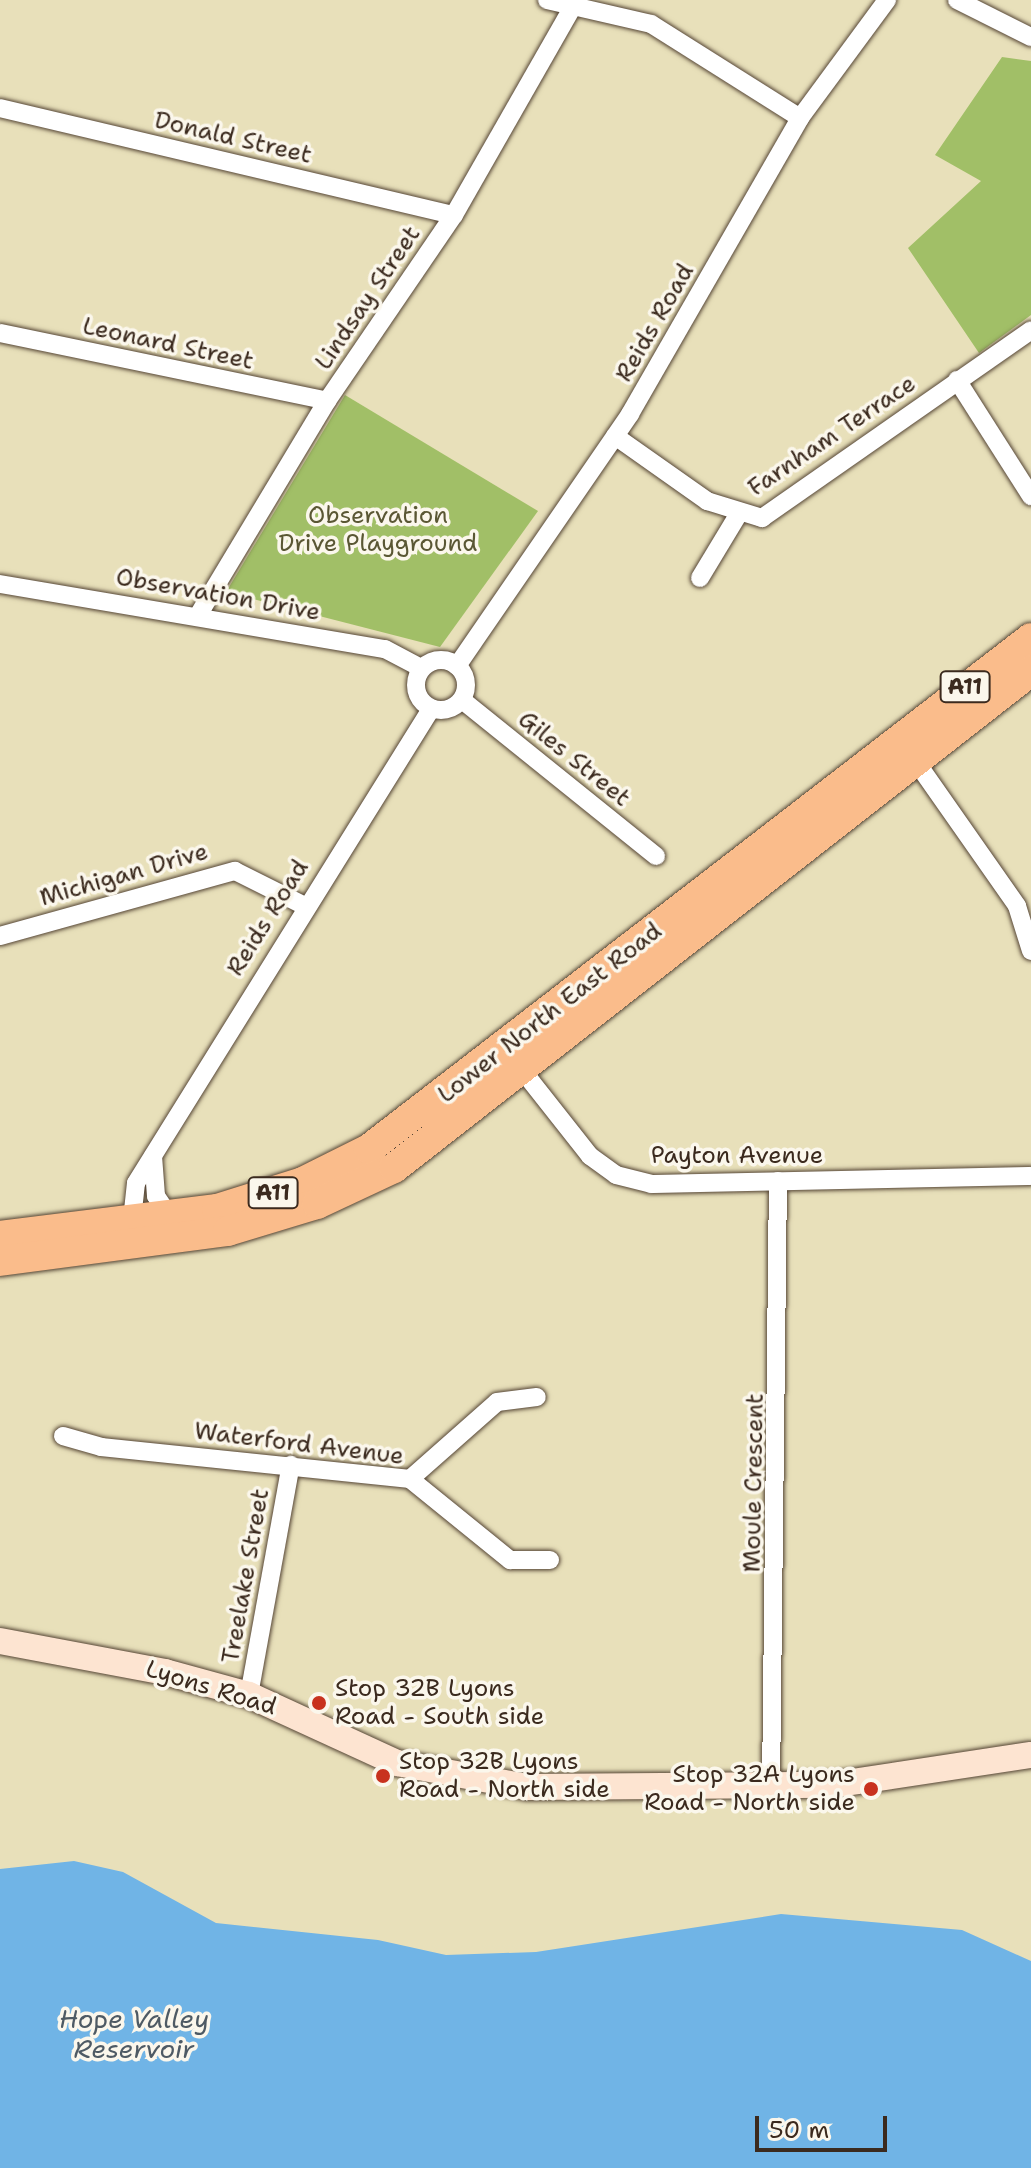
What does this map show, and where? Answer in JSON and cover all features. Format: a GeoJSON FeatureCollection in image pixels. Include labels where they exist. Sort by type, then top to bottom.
{"type":"FeatureCollection","features":[{"type":"Feature","properties":{"kind":"main road","name":"Lower North East Road"},"geometry":{"type":"LineString","coordinates":[[0,1236],[238,1229],[333,1198],[431,1144],[907,748],[1031,638]]}},
{"type":"Feature","properties":{"kind":"main road","name":"Lower North East Road"},"geometry":{"type":"LineString","coordinates":[[0,1261],[132,1234],[170,1217],[249,1201],[343,1163],[907,748],[1031,671]]}},
{"type":"Feature","properties":{"kind":"street"},"geometry":{"type":"LineString","coordinates":[[547,0],[651,24],[800,118]]}},
{"type":"Feature","properties":{"kind":"street","name":"Reids Road"},"geometry":{"type":"LineString","coordinates":[[457,666],[615,436],[800,118],[887,0]]}},
{"type":"Feature","properties":{"kind":"street"},"geometry":{"type":"LineString","coordinates":[[957,0],[1031,37]]}},
{"type":"Feature","properties":{"kind":"street","name":"Lindsay Street"},"geometry":{"type":"LineString","coordinates":[[199,614],[327,401],[454,215],[573,6]]}},
{"type":"Feature","properties":{"kind":"street","name":"Donald Street"},"geometry":{"type":"LineString","coordinates":[[0,108],[454,215]]}},
{"type":"Feature","properties":{"kind":"street","name":"Farnham Terrace"},"geometry":{"type":"LineString","coordinates":[[615,436],[738,515],[762,518],[1031,330]]}},
{"type":"Feature","properties":{"kind":"street","name":"Leonard Street"},"geometry":{"type":"LineString","coordinates":[[0,333],[327,401]]}},
{"type":"Feature","properties":{"kind":"street"},"geometry":{"type":"LineString","coordinates":[[957,380],[1031,496]]}},
{"type":"Feature","properties":{"kind":"street"},"geometry":{"type":"LineString","coordinates":[[700,578],[738,515]]}},
{"type":"Feature","properties":{"kind":"street","name":"Observation Drive"},"geometry":{"type":"LineString","coordinates":[[0,584],[199,614],[395,652],[421,668]]}},
{"type":"Feature","properties":{"kind":"street"},"geometry":{"type":"LineString","coordinates":[[438,660],[457,666],[466,683],[462,700],[431,709],[415,689],[421,668],[438,660]]}},
{"type":"Feature","properties":{"kind":"street","name":"Giles Street"},"geometry":{"type":"LineString","coordinates":[[462,700],[656,856]]}},
{"type":"Feature","properties":{"kind":"street","name":"Reids Road"},"geometry":{"type":"LineString","coordinates":[[132,1234],[136,1183],[303,905],[431,709]]}},
{"type":"Feature","properties":{"kind":"street"},"geometry":{"type":"LineString","coordinates":[[907,748],[1017,906],[1030,941]]}},
{"type":"Feature","properties":{"kind":"street","name":"Michigan Drive"},"geometry":{"type":"LineString","coordinates":[[0,936],[220,873],[263,882],[303,905]]}},
{"type":"Feature","properties":{"kind":"street","name":"Payton Avenue"},"geometry":{"type":"LineString","coordinates":[[505,1046],[590,1156],[616,1175],[651,1184],[1031,1176]]}},
{"type":"Feature","properties":{"kind":"street"},"geometry":{"type":"LineString","coordinates":[[153,1156],[156,1196],[170,1217]]}},
{"type":"Feature","properties":{"kind":"street","name":"Moule Crescent"},"geometry":{"type":"LineString","coordinates":[[771,1786],[778,1181]]}},
{"type":"Feature","properties":{"kind":"street"},"geometry":{"type":"LineString","coordinates":[[410,1479],[497,1402],[537,1397]]}},
{"type":"Feature","properties":{"kind":"street","name":"Waterford Avenue"},"geometry":{"type":"LineString","coordinates":[[63,1436],[101,1447],[410,1479],[510,1560],[550,1560]]}},
{"type":"Feature","properties":{"kind":"street","name":"Treelake Street"},"geometry":{"type":"LineString","coordinates":[[249,1695],[291,1465]]}},
{"type":"Feature","properties":{"kind":"street","name":"Lyons Road"},"geometry":{"type":"LineString","coordinates":[[0,1641],[249,1695],[397,1763],[485,1782],[571,1789],[876,1781],[1031,1755]]}},
{"type":"Feature","properties":{"kind":"green space"},"geometry":{"type":"Polygon","coordinates":[[[1002,57],[1031,61],[1031,315],[979,353],[908,248],[981,181],[935,155],[1002,57]]]}},
{"type":"Feature","properties":{"kind":"green space","name":"Observation Drive Playground"},"geometry":{"type":"Polygon","coordinates":[[[345,395],[538,511],[440,647],[226,592],[345,395]]]}},
{"type":"Feature","properties":{"kind":"water","name":"Hope Valley Reservoir"},"geometry":{"type":"Polygon","coordinates":[[[74,1861],[123,1872],[216,1923],[378,1940],[446,1955],[536,1952],[781,1914],[962,1930],[1031,1961],[1031,2168],[0,2168],[0,1869],[74,1861]]]}},
{"type":"Feature","properties":{"kind":"place","name":"Stop 32B Lyons Road - South side"},"geometry":{"type":"Point","coordinates":[319,1703]}},
{"type":"Feature","properties":{"kind":"place","name":"Stop 32B Lyons Road - North side"},"geometry":{"type":"Point","coordinates":[383,1776]}},
{"type":"Feature","properties":{"kind":"place","name":"Stop 32A Lyons Road - North side"},"geometry":{"type":"Point","coordinates":[871,1789]}}]}
